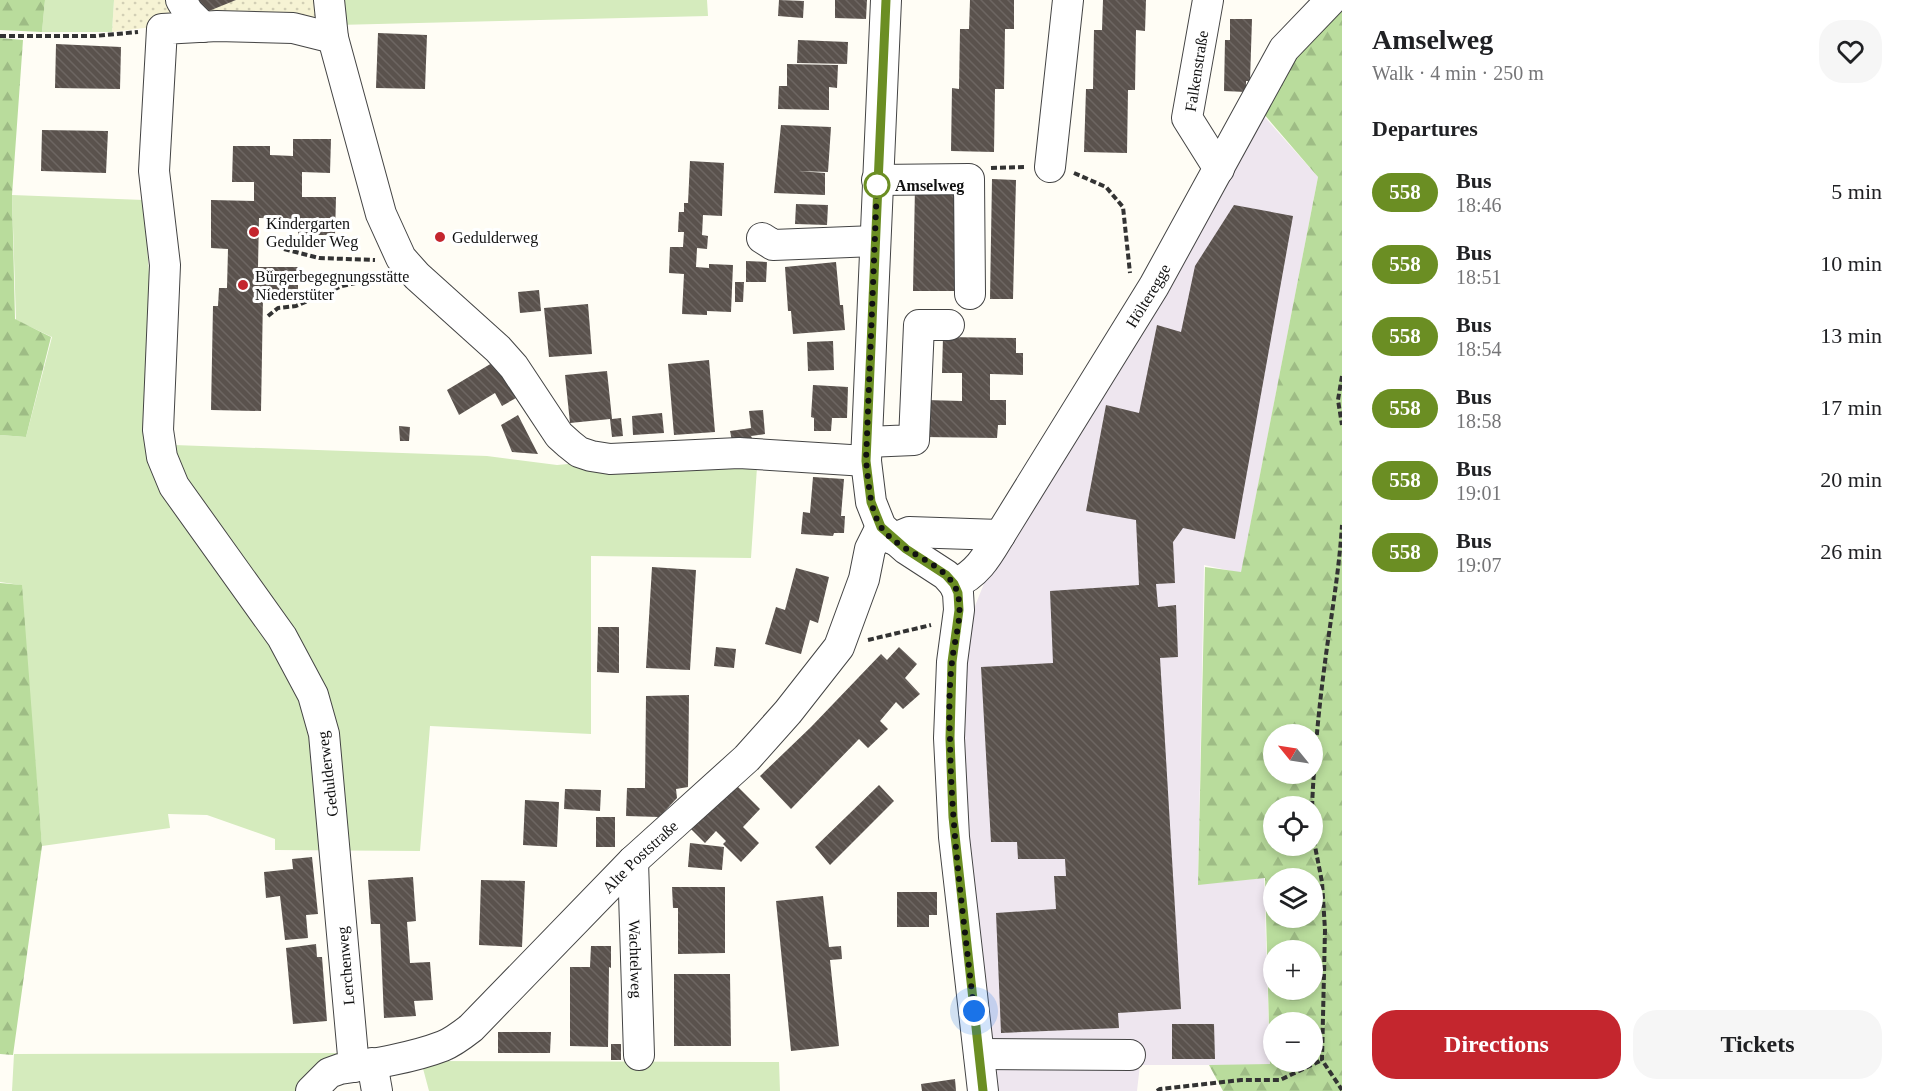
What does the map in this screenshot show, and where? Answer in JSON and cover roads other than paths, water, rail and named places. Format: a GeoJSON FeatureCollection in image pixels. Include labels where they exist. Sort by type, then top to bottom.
{"type":"FeatureCollection","features":[{"type":"Feature","properties":{"kind":"street"},"geometry":{"type":"LineString","coordinates":[[181,0],[188,12],[203,27],[293,28],[333,38]]}},
{"type":"Feature","properties":{"kind":"street"},"geometry":{"type":"LineString","coordinates":[[329,0],[333,38],[381,214],[409,267],[498,349],[514,367],[559,435],[579,452],[610,459],[738,453],[867,451],[914,440],[919,325],[949,324]]}},
{"type":"Feature","properties":{"kind":"street"},"geometry":{"type":"LineString","coordinates":[[886,0],[867,451],[871,502],[887,533],[937,568],[954,584],[958,593],[959,610],[952,662],[950,738],[954,826],[983,1091]]}},
{"type":"Feature","properties":{"kind":"street"},"geometry":{"type":"LineString","coordinates":[[1050,167],[1068,0]]}},
{"type":"Feature","properties":{"kind":"street","name":"Falkenstraße"},"geometry":{"type":"LineString","coordinates":[[1208,0],[1187,118],[1219,169]]}},
{"type":"Feature","properties":{"kind":"street","name":"Hölteregge"},"geometry":{"type":"LineString","coordinates":[[954,584],[963,581],[978,568],[1142,305],[1284,49],[1331,0]]}},
{"type":"Feature","properties":{"kind":"street","name":"Gedulderweg"},"geometry":{"type":"LineString","coordinates":[[203,27],[162,29],[154,171],[165,265],[158,430],[162,457],[174,486],[282,638],[313,695],[324,734],[337,866]]}},
{"type":"Feature","properties":{"kind":"street"},"geometry":{"type":"LineString","coordinates":[[877,180],[969,178],[970,294]]}},
{"type":"Feature","properties":{"kind":"street"},"geometry":{"type":"LineString","coordinates":[[762,238],[773,245],[875,241]]}},
{"type":"Feature","properties":{"kind":"street"},"geometry":{"type":"LineString","coordinates":[[887,533],[1000,535]]}},
{"type":"Feature","properties":{"kind":"street","name":"Alte Poststraße"},"geometry":{"type":"LineString","coordinates":[[311,1091],[329,1073],[368,1078],[443,1046],[471,1028],[633,861],[747,759],[788,712],[839,647],[864,579],[870,549],[887,533]]}},
{"type":"Feature","properties":{"kind":"street","name":"Wachtelweg"},"geometry":{"type":"LineString","coordinates":[[633,861],[639,1055]]}},
{"type":"Feature","properties":{"kind":"street","name":"Lerchenweg"},"geometry":{"type":"LineString","coordinates":[[337,866],[368,1078]]}},
{"type":"Feature","properties":{"kind":"street"},"geometry":{"type":"LineString","coordinates":[[979,1054],[1130,1055]]}},
{"type":"Feature","properties":{"kind":"place","name":"Amselweg"},"geometry":{"type":"Point","coordinates":[877,185]}},
{"type":"Feature","properties":{"kind":"place","name":"Kindergarten Gedulder Weg"},"geometry":{"type":"Point","coordinates":[254,232]}},
{"type":"Feature","properties":{"kind":"place","name":"Gedulderweg"},"geometry":{"type":"Point","coordinates":[440,237]}},
{"type":"Feature","properties":{"kind":"place","name":"Bürgerbegegnungsstätte Niederstüter"},"geometry":{"type":"Point","coordinates":[243,285]}}]}
